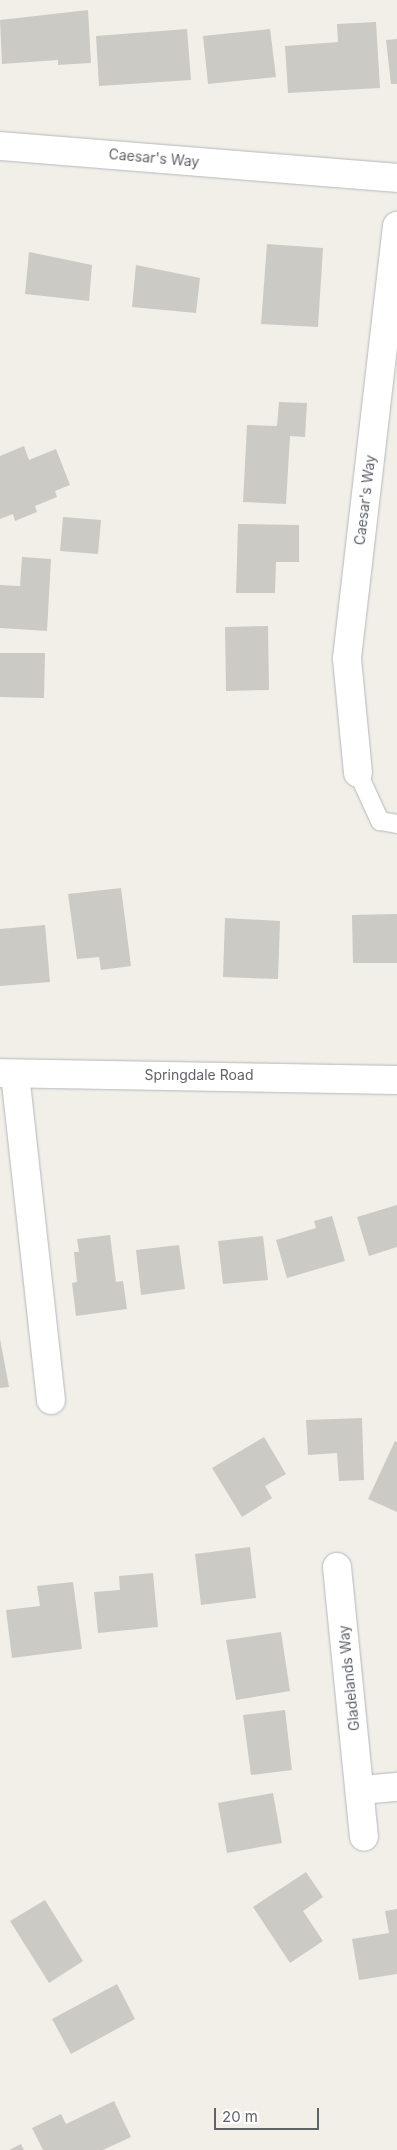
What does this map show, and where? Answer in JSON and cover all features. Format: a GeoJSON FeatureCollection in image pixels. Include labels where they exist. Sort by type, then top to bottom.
{"type":"FeatureCollection","features":[{"type":"Feature","properties":{"kind":"street","name":"Caesar's Way"},"geometry":{"type":"LineString","coordinates":[[0,146],[397,178]]}},
{"type":"Feature","properties":{"kind":"street","name":"Caesar's Way"},"geometry":{"type":"LineString","coordinates":[[358,773],[347,658],[397,226]]}},
{"type":"Feature","properties":{"kind":"street","name":"Springdale Road"},"geometry":{"type":"LineString","coordinates":[[7,1074],[397,1080]]}},
{"type":"Feature","properties":{"kind":"street"},"geometry":{"type":"LineString","coordinates":[[7,1074],[51,1400]]}},
{"type":"Feature","properties":{"kind":"street","name":"Gladelands Way"},"geometry":{"type":"LineString","coordinates":[[337,1567],[361,1790],[364,1837]]}},
{"type":"Feature","properties":{"kind":"street"},"geometry":{"type":"LineString","coordinates":[[361,1790],[397,1787]]}},
{"type":"Feature","properties":{"kind":"lane"},"geometry":{"type":"LineString","coordinates":[[358,773],[380,821],[397,824]]}},
{"type":"Feature","properties":{"kind":"building"},"geometry":{"type":"Polygon","coordinates":[[[88,10],[91,63],[58,65],[58,60],[2,64],[0,20],[88,10]]]}},
{"type":"Feature","properties":{"kind":"building"},"geometry":{"type":"Polygon","coordinates":[[[376,22],[380,88],[288,93],[285,46],[338,42],[337,24],[376,22]]]}},
{"type":"Feature","properties":{"kind":"building"},"geometry":{"type":"Polygon","coordinates":[[[187,29],[191,80],[99,86],[96,36],[187,29]]]}},
{"type":"Feature","properties":{"kind":"building"},"geometry":{"type":"Polygon","coordinates":[[[270,29],[276,77],[208,84],[203,36],[270,29]]]}},
{"type":"Feature","properties":{"kind":"building"},"geometry":{"type":"Polygon","coordinates":[[[397,39],[397,84],[391,84],[386,40],[397,39]]]}},
{"type":"Feature","properties":{"kind":"building"},"geometry":{"type":"Polygon","coordinates":[[[267,244],[323,248],[318,327],[261,324],[267,244]]]}},
{"type":"Feature","properties":{"kind":"building"},"geometry":{"type":"Polygon","coordinates":[[[29,252],[92,265],[89,301],[25,294],[29,252]]]}},
{"type":"Feature","properties":{"kind":"building"},"geometry":{"type":"Polygon","coordinates":[[[136,265],[200,278],[196,313],[132,307],[136,265]]]}},
{"type":"Feature","properties":{"kind":"building"},"geometry":{"type":"Polygon","coordinates":[[[279,402],[307,403],[305,437],[290,436],[286,504],[243,502],[247,425],[277,426],[279,402]]]}},
{"type":"Feature","properties":{"kind":"building"},"geometry":{"type":"Polygon","coordinates":[[[24,446],[29,460],[56,449],[70,485],[55,491],[57,497],[35,506],[37,512],[15,521],[13,514],[0,519],[0,456],[24,446]]]}},
{"type":"Feature","properties":{"kind":"building"},"geometry":{"type":"Polygon","coordinates":[[[63,517],[101,520],[98,554],[60,551],[63,517]]]}},
{"type":"Feature","properties":{"kind":"building"},"geometry":{"type":"Polygon","coordinates":[[[238,524],[299,525],[299,562],[276,562],[275,593],[236,593],[238,524]]]}},
{"type":"Feature","properties":{"kind":"building"},"geometry":{"type":"Polygon","coordinates":[[[22,557],[51,559],[47,631],[0,628],[0,585],[20,586],[22,557]]]}},
{"type":"Feature","properties":{"kind":"building"},"geometry":{"type":"Polygon","coordinates":[[[268,626],[269,690],[226,691],[225,627],[268,626]]]}},
{"type":"Feature","properties":{"kind":"building"},"geometry":{"type":"Polygon","coordinates":[[[0,653],[45,653],[44,698],[0,697],[0,653]]]}},
{"type":"Feature","properties":{"kind":"building"},"geometry":{"type":"Polygon","coordinates":[[[121,888],[131,966],[101,970],[99,957],[77,959],[68,894],[121,888]]]}},
{"type":"Feature","properties":{"kind":"building"},"geometry":{"type":"Polygon","coordinates":[[[397,914],[397,963],[353,963],[352,915],[397,914]]]}},
{"type":"Feature","properties":{"kind":"building"},"geometry":{"type":"Polygon","coordinates":[[[225,918],[280,921],[278,979],[223,977],[225,918]]]}},
{"type":"Feature","properties":{"kind":"building"},"geometry":{"type":"Polygon","coordinates":[[[45,925],[50,982],[0,986],[0,929],[45,925]]]}},
{"type":"Feature","properties":{"kind":"building"},"geometry":{"type":"Polygon","coordinates":[[[397,1205],[397,1247],[369,1256],[357,1217],[397,1205]]]}},
{"type":"Feature","properties":{"kind":"building"},"geometry":{"type":"Polygon","coordinates":[[[332,1216],[345,1261],[287,1278],[276,1240],[316,1228],[314,1221],[332,1216]]]}},
{"type":"Feature","properties":{"kind":"building"},"geometry":{"type":"Polygon","coordinates":[[[110,1235],[116,1282],[123,1281],[127,1309],[76,1316],[72,1283],[77,1282],[74,1252],[79,1252],[77,1239],[110,1235]]]}},
{"type":"Feature","properties":{"kind":"building"},"geometry":{"type":"Polygon","coordinates":[[[263,1236],[268,1280],[223,1284],[218,1241],[263,1236]]]}},
{"type":"Feature","properties":{"kind":"building"},"geometry":{"type":"Polygon","coordinates":[[[179,1245],[185,1289],[141,1295],[136,1250],[179,1245]]]}},
{"type":"Feature","properties":{"kind":"building"},"geometry":{"type":"Polygon","coordinates":[[[0,1339],[9,1387],[0,1388],[0,1339]]]}},
{"type":"Feature","properties":{"kind":"building"},"geometry":{"type":"Polygon","coordinates":[[[362,1418],[364,1480],[339,1481],[337,1453],[308,1455],[306,1420],[362,1418]]]}},
{"type":"Feature","properties":{"kind":"building"},"geometry":{"type":"Polygon","coordinates":[[[264,1437],[286,1474],[265,1486],[272,1498],[242,1517],[212,1468],[264,1437]]]}},
{"type":"Feature","properties":{"kind":"building"},"geometry":{"type":"Polygon","coordinates":[[[395,1441],[397,1442],[397,1512],[368,1499],[395,1441]]]}},
{"type":"Feature","properties":{"kind":"building"},"geometry":{"type":"Polygon","coordinates":[[[250,1547],[256,1598],[201,1605],[195,1554],[250,1547]]]}},
{"type":"Feature","properties":{"kind":"building"},"geometry":{"type":"Polygon","coordinates":[[[153,1573],[158,1627],[98,1633],[94,1592],[120,1590],[119,1576],[153,1573]]]}},
{"type":"Feature","properties":{"kind":"building"},"geometry":{"type":"Polygon","coordinates":[[[73,1582],[82,1649],[12,1658],[6,1610],[40,1606],[37,1586],[73,1582]]]}},
{"type":"Feature","properties":{"kind":"building"},"geometry":{"type":"Polygon","coordinates":[[[281,1632],[290,1691],[236,1700],[226,1640],[281,1632]]]}},
{"type":"Feature","properties":{"kind":"building"},"geometry":{"type":"Polygon","coordinates":[[[285,1710],[292,1770],[251,1775],[243,1715],[285,1710]]]}},
{"type":"Feature","properties":{"kind":"building"},"geometry":{"type":"Polygon","coordinates":[[[273,1793],[282,1843],[227,1853],[218,1803],[273,1793]]]}},
{"type":"Feature","properties":{"kind":"building"},"geometry":{"type":"Polygon","coordinates":[[[306,1872],[323,1897],[303,1911],[323,1941],[290,1963],[253,1907],[306,1872]]]}},
{"type":"Feature","properties":{"kind":"building"},"geometry":{"type":"Polygon","coordinates":[[[45,1900],[83,1961],[49,1983],[10,1921],[45,1900]]]}},
{"type":"Feature","properties":{"kind":"building"},"geometry":{"type":"Polygon","coordinates":[[[397,1909],[397,1974],[359,1980],[352,1939],[389,1933],[385,1911],[397,1909]]]}},
{"type":"Feature","properties":{"kind":"building"},"geometry":{"type":"Polygon","coordinates":[[[117,1984],[135,2019],[71,2054],[52,2019],[117,1984]]]}},
{"type":"Feature","properties":{"kind":"building"},"geometry":{"type":"Polygon","coordinates":[[[114,2101],[131,2137],[103,2150],[43,2150],[32,2128],[61,2114],[66,2124],[114,2101]]]}},
{"type":"Feature","properties":{"kind":"building"},"geometry":{"type":"Polygon","coordinates":[[[21,2144],[24,2150],[9,2150],[21,2144]]]}}]}
